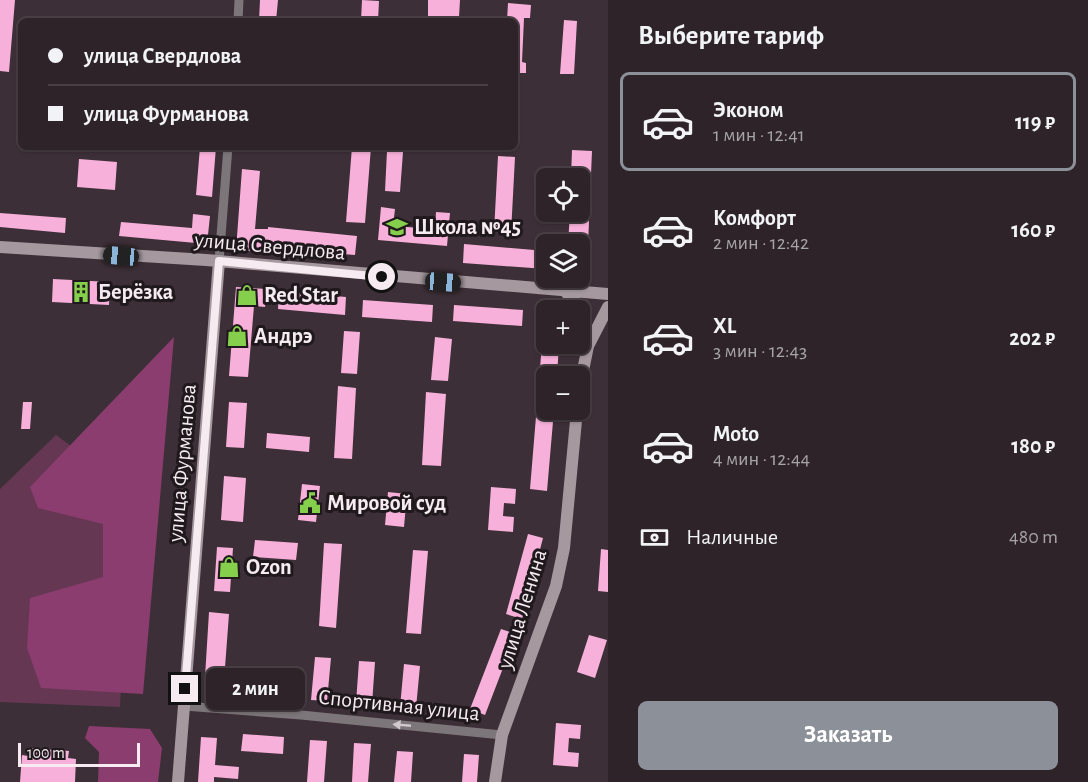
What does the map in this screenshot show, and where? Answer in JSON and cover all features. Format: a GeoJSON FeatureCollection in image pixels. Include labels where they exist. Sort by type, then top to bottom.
{"type":"FeatureCollection","features":[{"type":"Feature","properties":{"kind":"main road","name":"улица Свердлова"},"geometry":{"type":"LineString","coordinates":[[0,247],[219,261],[608,294]]}},
{"type":"Feature","properties":{"kind":"main road","name":"улица Фурманова"},"geometry":{"type":"LineString","coordinates":[[178,782],[219,261]]}},
{"type":"Feature","properties":{"kind":"main road"},"geometry":{"type":"LineString","coordinates":[[565,291],[574,300]]}},
{"type":"Feature","properties":{"kind":"main road"},"geometry":{"type":"LineString","coordinates":[[590,342],[608,307]]}},
{"type":"Feature","properties":{"kind":"main road","name":"улица Ленина"},"geometry":{"type":"LineString","coordinates":[[495,782],[502,735],[556,586],[564,548],[576,420]]}},
{"type":"Feature","properties":{"kind":"street"},"geometry":{"type":"LineString","coordinates":[[238,18],[239,0]]}},
{"type":"Feature","properties":{"kind":"street","name":"улица Фурманова"},"geometry":{"type":"LineString","coordinates":[[219,261],[228,150]]}},
{"type":"Feature","properties":{"kind":"street","name":"Спортивная улица"},"geometry":{"type":"LineString","coordinates":[[184,706],[301,714],[502,735]]}},
{"type":"Feature","properties":{"kind":"shaded area"},"geometry":{"type":"Polygon","coordinates":[[[174,337],[143,694],[41,688],[27,648],[30,598],[103,577],[103,524],[38,508],[30,487],[174,337]]]}},
{"type":"Feature","properties":{"kind":"shaded area"},"geometry":{"type":"Polygon","coordinates":[[[56,435],[79,452],[130,460],[120,707],[0,702],[0,489],[56,435]]]}},
{"type":"Feature","properties":{"kind":"shaded area"},"geometry":{"type":"Polygon","coordinates":[[[89,726],[150,729],[162,748],[158,782],[98,782],[99,752],[85,738],[89,726]]]}},
{"type":"Feature","properties":{"kind":"building"},"geometry":{"type":"Polygon","coordinates":[[[0,0],[15,0],[9,72],[0,71],[0,0]]]}},
{"type":"Feature","properties":{"kind":"building"},"geometry":{"type":"Polygon","coordinates":[[[260,0],[278,0],[276,18],[259,18],[260,0]]]}},
{"type":"Feature","properties":{"kind":"building"},"geometry":{"type":"Polygon","coordinates":[[[362,0],[379,1],[378,18],[361,18],[362,0]]]}},
{"type":"Feature","properties":{"kind":"building"},"geometry":{"type":"Polygon","coordinates":[[[428,0],[460,0],[459,17],[428,16],[428,0]]]}},
{"type":"Feature","properties":{"kind":"building"},"geometry":{"type":"Polygon","coordinates":[[[508,3],[531,5],[530,18],[524,18],[522,62],[526,63],[526,73],[518,73],[518,18],[507,18],[508,3]]]}},
{"type":"Feature","properties":{"kind":"building"},"geometry":{"type":"Polygon","coordinates":[[[564,20],[577,21],[574,74],[560,74],[564,20]]]}},
{"type":"Feature","properties":{"kind":"building"},"geometry":{"type":"Polygon","coordinates":[[[200,150],[216,150],[212,197],[196,195],[200,150]]]}},
{"type":"Feature","properties":{"kind":"building"},"geometry":{"type":"Polygon","coordinates":[[[352,150],[371,150],[365,223],[346,222],[352,150]]]}},
{"type":"Feature","properties":{"kind":"building"},"geometry":{"type":"Polygon","coordinates":[[[572,150],[592,151],[590,198],[590,168],[571,168],[572,150]]]}},
{"type":"Feature","properties":{"kind":"building"},"geometry":{"type":"Polygon","coordinates":[[[387,151],[403,152],[400,192],[385,191],[387,151]]]}},
{"type":"Feature","properties":{"kind":"building"},"geometry":{"type":"Polygon","coordinates":[[[498,156],[515,157],[511,233],[494,232],[498,156]]]}},
{"type":"Feature","properties":{"kind":"building"},"geometry":{"type":"Polygon","coordinates":[[[79,159],[117,162],[115,190],[77,187],[79,159]]]}},
{"type":"Feature","properties":{"kind":"building"},"geometry":{"type":"Polygon","coordinates":[[[242,169],[260,171],[255,229],[268,229],[268,227],[357,236],[355,255],[279,249],[279,253],[236,250],[242,169]]]}},
{"type":"Feature","properties":{"kind":"building","name":"Школа №45"},"geometry":{"type":"Polygon","coordinates":[[[381,207],[395,209],[393,226],[435,229],[436,212],[450,213],[447,246],[378,240],[381,207]]]}},
{"type":"Feature","properties":{"kind":"building"},"geometry":{"type":"Polygon","coordinates":[[[0,213],[66,218],[65,233],[0,227],[0,213]]]}},
{"type":"Feature","properties":{"kind":"building"},"geometry":{"type":"Polygon","coordinates":[[[193,214],[210,216],[207,244],[119,236],[121,222],[192,228],[193,214]]]}},
{"type":"Feature","properties":{"kind":"building"},"geometry":{"type":"Polygon","coordinates":[[[569,222],[589,222],[588,234],[569,234],[569,222]]]}},
{"type":"Feature","properties":{"kind":"building"},"geometry":{"type":"Polygon","coordinates":[[[464,244],[536,250],[536,268],[463,263],[464,244]]]}},
{"type":"Feature","properties":{"kind":"building","name":"Берёзка"},"geometry":{"type":"Polygon","coordinates":[[[53,279],[110,282],[109,305],[52,302],[53,279]]]}},
{"type":"Feature","properties":{"kind":"building"},"geometry":{"type":"Polygon","coordinates":[[[236,287],[267,289],[265,307],[254,306],[248,377],[229,376],[236,287]]]}},
{"type":"Feature","properties":{"kind":"building"},"geometry":{"type":"Polygon","coordinates":[[[279,291],[346,297],[345,315],[278,309],[279,291]]]}},
{"type":"Feature","properties":{"kind":"building"},"geometry":{"type":"Polygon","coordinates":[[[363,300],[433,305],[432,322],[362,317],[363,300]]]}},
{"type":"Feature","properties":{"kind":"building"},"geometry":{"type":"Polygon","coordinates":[[[454,305],[523,310],[522,326],[453,321],[454,305]]]}},
{"type":"Feature","properties":{"kind":"building"},"geometry":{"type":"Polygon","coordinates":[[[344,331],[360,332],[357,374],[341,373],[344,331]]]}},
{"type":"Feature","properties":{"kind":"building"},"geometry":{"type":"Polygon","coordinates":[[[435,337],[452,339],[448,381],[431,380],[435,337]]]}},
{"type":"Feature","properties":{"kind":"building"},"geometry":{"type":"Polygon","coordinates":[[[541,354],[558,354],[558,366],[540,366],[541,354]]]}},
{"type":"Feature","properties":{"kind":"building"},"geometry":{"type":"Polygon","coordinates":[[[338,386],[356,388],[352,459],[334,458],[338,386]]]}},
{"type":"Feature","properties":{"kind":"building"},"geometry":{"type":"Polygon","coordinates":[[[426,392],[446,394],[441,466],[422,465],[426,392]]]}},
{"type":"Feature","properties":{"kind":"building"},"geometry":{"type":"Polygon","coordinates":[[[23,402],[32,402],[30,429],[21,429],[23,402]]]}},
{"type":"Feature","properties":{"kind":"building"},"geometry":{"type":"Polygon","coordinates":[[[229,402],[247,403],[244,448],[226,447],[229,402]]]}},
{"type":"Feature","properties":{"kind":"building"},"geometry":{"type":"Polygon","coordinates":[[[536,416],[536,420],[553,420],[547,491],[530,489],[536,416]]]}},
{"type":"Feature","properties":{"kind":"building"},"geometry":{"type":"Polygon","coordinates":[[[267,433],[310,437],[309,452],[266,448],[267,433]]]}},
{"type":"Feature","properties":{"kind":"building"},"geometry":{"type":"Polygon","coordinates":[[[224,476],[246,478],[243,522],[221,520],[224,476]]]}},
{"type":"Feature","properties":{"kind":"building"},"geometry":{"type":"Polygon","coordinates":[[[302,484],[320,486],[316,522],[298,520],[302,484]]]}},
{"type":"Feature","properties":{"kind":"building"},"geometry":{"type":"Polygon","coordinates":[[[491,487],[516,489],[515,504],[504,503],[503,516],[514,517],[513,532],[488,530],[491,487]]]}},
{"type":"Feature","properties":{"kind":"building"},"geometry":{"type":"Polygon","coordinates":[[[388,492],[407,494],[404,527],[385,525],[388,492]]]}},
{"type":"Feature","properties":{"kind":"building"},"geometry":{"type":"Polygon","coordinates":[[[528,534],[543,538],[522,619],[506,614],[528,534]]]}},
{"type":"Feature","properties":{"kind":"building"},"geometry":{"type":"Polygon","coordinates":[[[255,540],[298,543],[296,560],[253,557],[255,540]]]}},
{"type":"Feature","properties":{"kind":"building"},"geometry":{"type":"Polygon","coordinates":[[[324,543],[342,544],[336,628],[319,626],[324,543]]]}},
{"type":"Feature","properties":{"kind":"building"},"geometry":{"type":"Polygon","coordinates":[[[217,547],[233,548],[230,592],[214,591],[217,547]]]}},
{"type":"Feature","properties":{"kind":"building"},"geometry":{"type":"Polygon","coordinates":[[[601,549],[608,550],[608,592],[598,591],[601,549]]]}},
{"type":"Feature","properties":{"kind":"building"},"geometry":{"type":"Polygon","coordinates":[[[413,550],[428,551],[421,634],[406,633],[413,550]]]}},
{"type":"Feature","properties":{"kind":"building"},"geometry":{"type":"Polygon","coordinates":[[[209,612],[229,614],[223,694],[204,693],[209,612]]]}},
{"type":"Feature","properties":{"kind":"building"},"geometry":{"type":"Polygon","coordinates":[[[501,629],[516,634],[485,715],[470,709],[501,629]]]}},
{"type":"Feature","properties":{"kind":"building"},"geometry":{"type":"Polygon","coordinates":[[[589,635],[607,640],[595,678],[577,672],[589,635]]]}},
{"type":"Feature","properties":{"kind":"building"},"geometry":{"type":"Polygon","coordinates":[[[315,657],[331,658],[327,701],[311,700],[315,657]]]}},
{"type":"Feature","properties":{"kind":"building"},"geometry":{"type":"Polygon","coordinates":[[[359,661],[375,662],[372,704],[356,703],[359,661]]]}},
{"type":"Feature","properties":{"kind":"building"},"geometry":{"type":"Polygon","coordinates":[[[404,664],[420,666],[416,708],[400,707],[404,664]]]}},
{"type":"Feature","properties":{"kind":"building"},"geometry":{"type":"Polygon","coordinates":[[[245,678],[288,681],[287,698],[244,694],[245,678]]]}},
{"type":"Feature","properties":{"kind":"building"},"geometry":{"type":"Polygon","coordinates":[[[556,723],[581,725],[580,739],[569,738],[568,752],[579,753],[578,767],[553,765],[556,723]]]}},
{"type":"Feature","properties":{"kind":"building"},"geometry":{"type":"Polygon","coordinates":[[[243,734],[284,737],[283,754],[241,751],[243,734]]]}},
{"type":"Feature","properties":{"kind":"building"},"geometry":{"type":"Polygon","coordinates":[[[201,737],[217,738],[215,765],[239,767],[238,779],[214,777],[214,782],[198,782],[201,737]]]}},
{"type":"Feature","properties":{"kind":"building"},"geometry":{"type":"Polygon","coordinates":[[[310,740],[327,741],[324,782],[307,782],[310,740]]]}},
{"type":"Feature","properties":{"kind":"building"},"geometry":{"type":"Polygon","coordinates":[[[354,743],[371,744],[368,782],[352,782],[354,743]]]}},
{"type":"Feature","properties":{"kind":"building"},"geometry":{"type":"Polygon","coordinates":[[[28,748],[69,751],[68,758],[76,759],[75,782],[20,782],[22,755],[28,756],[28,748]]]}},
{"type":"Feature","properties":{"kind":"building"},"geometry":{"type":"Polygon","coordinates":[[[397,751],[413,752],[411,782],[394,782],[397,751]]]}},
{"type":"Feature","properties":{"kind":"building"},"geometry":{"type":"Polygon","coordinates":[[[464,754],[479,755],[477,782],[462,782],[464,754]]]}},
{"type":"Feature","properties":{"kind":"place","name":"Школа №45"},"geometry":{"type":"Point","coordinates":[397,227]}},
{"type":"Feature","properties":{"kind":"place","name":"Берёзка"},"geometry":{"type":"Point","coordinates":[81,292]}},
{"type":"Feature","properties":{"kind":"place","name":"Red Star"},"geometry":{"type":"Point","coordinates":[247,295]}},
{"type":"Feature","properties":{"kind":"place","name":"Андрэ"},"geometry":{"type":"Point","coordinates":[237,336]}},
{"type":"Feature","properties":{"kind":"place","name":"Мировой суд"},"geometry":{"type":"Point","coordinates":[310,503]}},
{"type":"Feature","properties":{"kind":"place","name":"Ozon"},"geometry":{"type":"Point","coordinates":[229,567]}},
{"type":"Feature","properties":{"kind":"route"},"geometry":{"type":"LineString","coordinates":[[185,689],[219,261],[382,277]]}}]}
